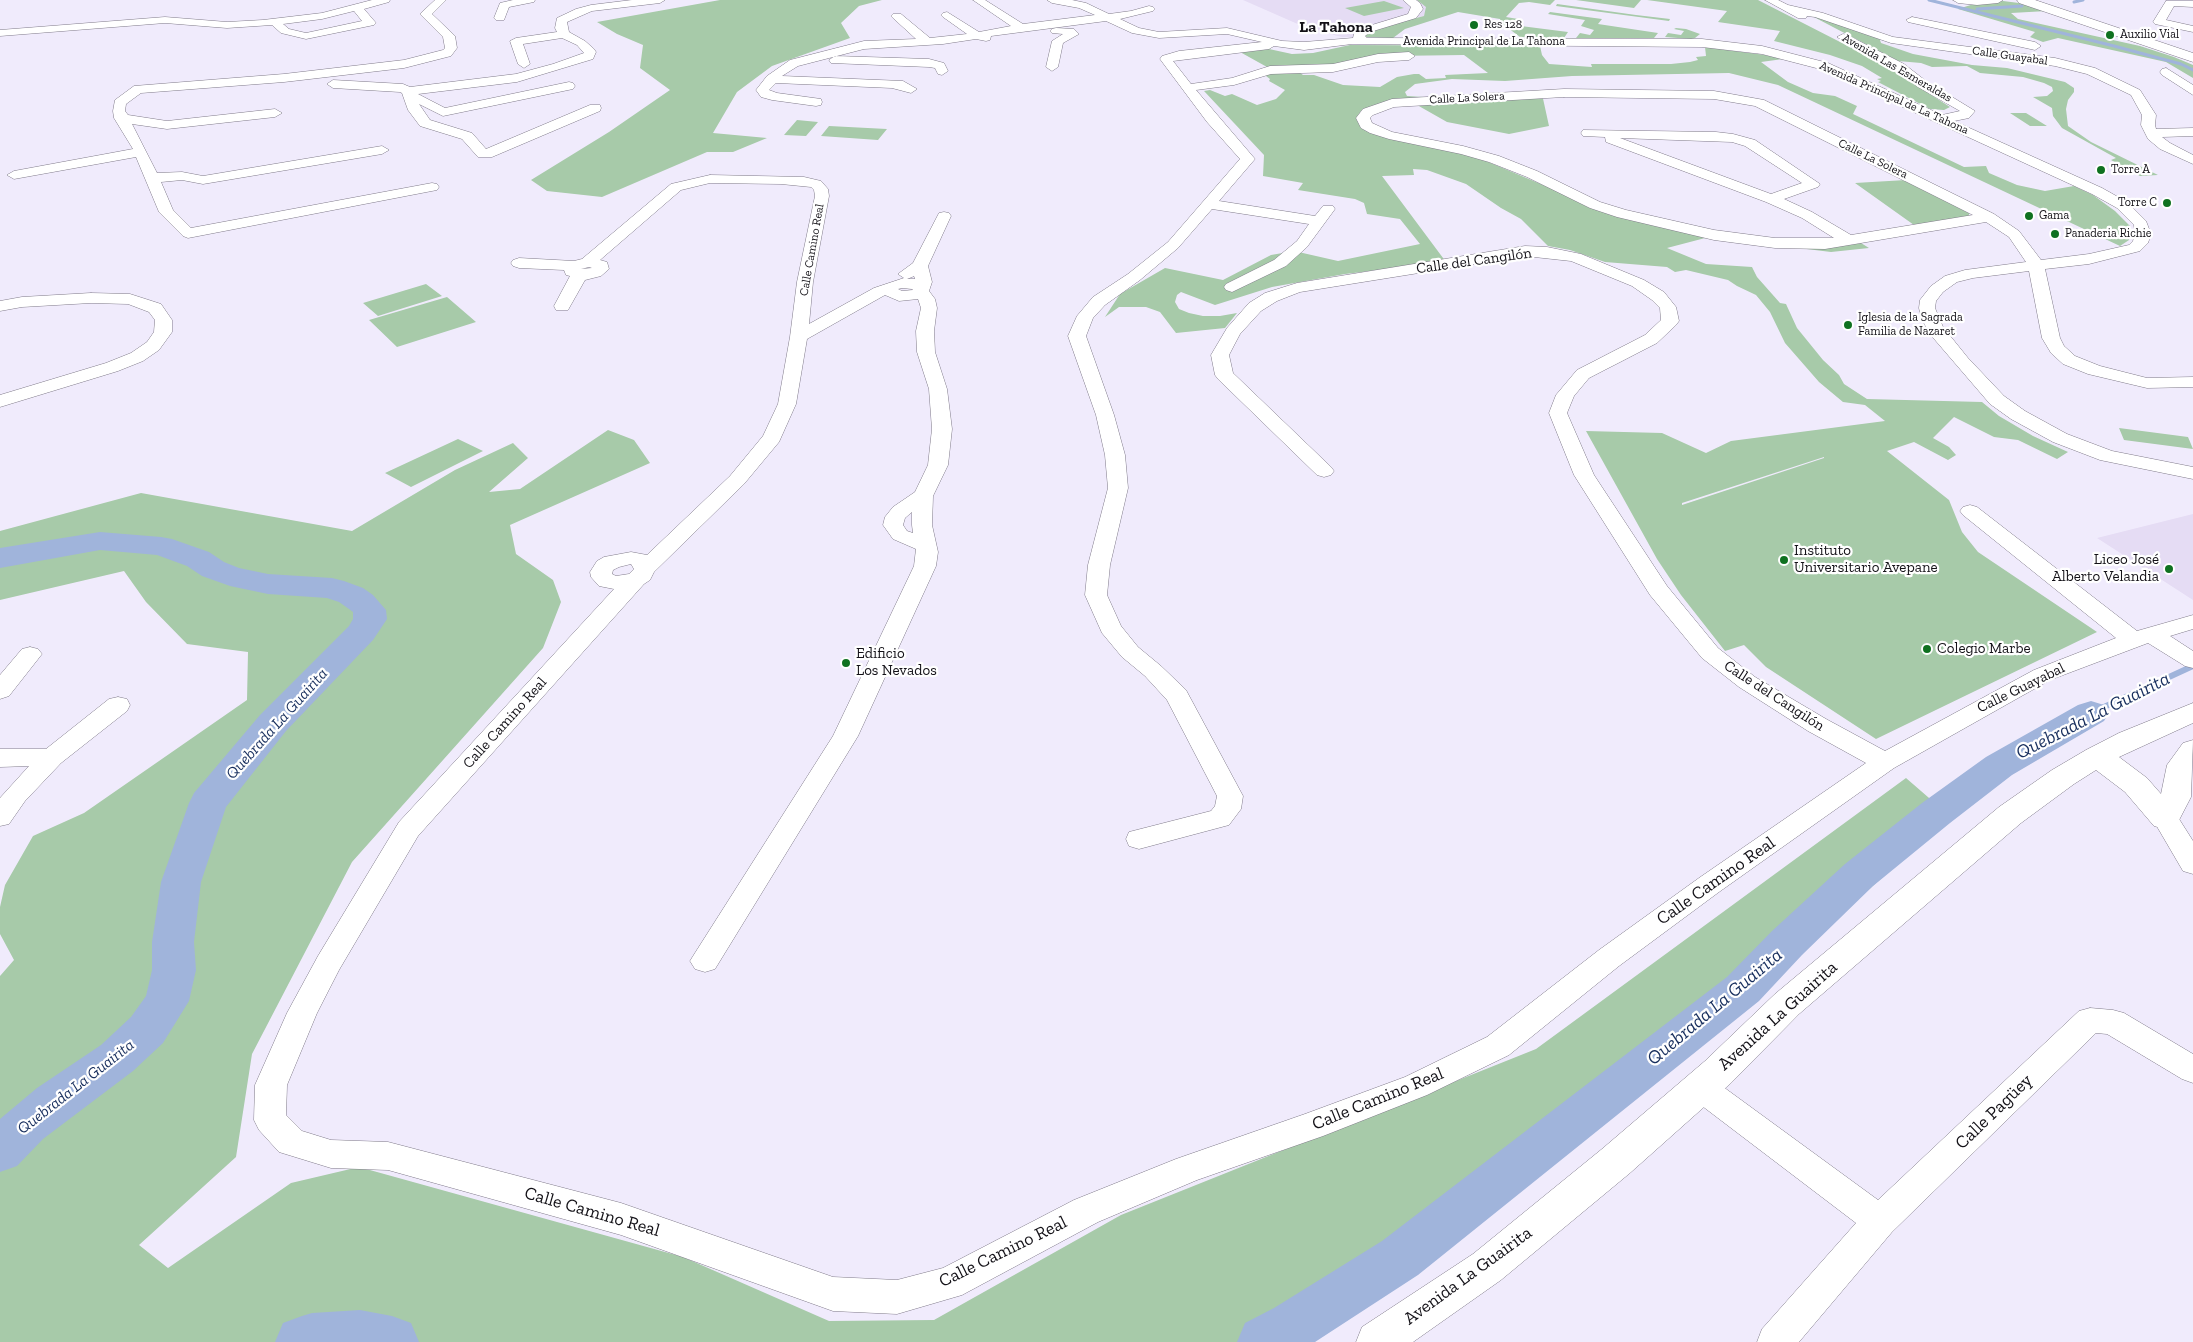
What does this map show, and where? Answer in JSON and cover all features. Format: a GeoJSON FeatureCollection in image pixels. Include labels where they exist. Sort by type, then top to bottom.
{"type":"FeatureCollection","features":[{"type":"Feature","properties":{"kind":"street"},"geometry":{"type":"LineString","coordinates":[[0,33],[150,21],[183,20],[227,25],[277,22],[322,16],[385,0]]}},
{"type":"Feature","properties":{"kind":"street"},"geometry":{"type":"LineString","coordinates":[[432,187],[188,233],[166,212],[141,152],[119,112],[120,103],[138,89],[284,78],[404,64],[447,53],[451,48],[449,36],[426,14],[441,0]]}},
{"type":"Feature","properties":{"kind":"street"},"geometry":{"type":"LineString","coordinates":[[524,64],[516,41],[503,20],[504,6],[530,0]]}},
{"type":"Feature","properties":{"kind":"street"},"geometry":{"type":"LineString","coordinates":[[582,0],[591,8]]}},
{"type":"Feature","properties":{"kind":"street"},"geometry":{"type":"LineString","coordinates":[[408,92],[517,78],[578,62],[590,56],[590,52],[581,43],[564,34],[561,28],[561,20],[591,8],[660,0]]}},
{"type":"Feature","properties":{"kind":"street"},"geometry":{"type":"LineString","coordinates":[[978,0],[1021,28]]}},
{"type":"Feature","properties":{"kind":"street"},"geometry":{"type":"LineString","coordinates":[[1052,0],[1074,2],[1108,18]]}},
{"type":"Feature","properties":{"kind":"street"},"geometry":{"type":"LineString","coordinates":[[1364,41],[1358,36],[1366,30],[1412,16],[1417,9],[1408,0]]}},
{"type":"Feature","properties":{"kind":"street","name":"Avenida Las Esmeraldas"},"geometry":{"type":"LineString","coordinates":[[1770,0],[1789,8],[1900,68],[1922,84],[1970,111],[1964,115],[1941,119]]}},
{"type":"Feature","properties":{"kind":"street"},"geometry":{"type":"LineString","coordinates":[[1963,1],[1987,0]]}},
{"type":"Feature","properties":{"kind":"street"},"geometry":{"type":"LineString","coordinates":[[1963,1],[1998,0]]}},
{"type":"Feature","properties":{"kind":"street"},"geometry":{"type":"LineString","coordinates":[[2023,0],[2193,58]]}},
{"type":"Feature","properties":{"kind":"street"},"geometry":{"type":"LineString","coordinates":[[2044,0],[2193,49]]}},
{"type":"Feature","properties":{"kind":"street"},"geometry":{"type":"LineString","coordinates":[[2193,4],[2170,3],[2158,22],[2193,28]]}},
{"type":"Feature","properties":{"kind":"street"},"geometry":{"type":"LineString","coordinates":[[277,22],[277,25],[285,31],[306,36],[370,23],[357,8]]}},
{"type":"Feature","properties":{"kind":"street","name":"Calle Guayabal"},"geometry":{"type":"LineString","coordinates":[[1789,8],[1819,15],[1861,31],[1892,40],[2041,60],[2076,67],[2116,82],[2136,93],[2149,115],[2148,125],[2151,132]]}},
{"type":"Feature","properties":{"kind":"street"},"geometry":{"type":"LineString","coordinates":[[816,102],[776,97],[765,94],[762,90],[778,73],[794,63],[864,45],[984,38],[1021,28],[1108,18],[1150,9]]}},
{"type":"Feature","properties":{"kind":"street"},"geometry":{"type":"LineString","coordinates":[[947,15],[984,38]]}},
{"type":"Feature","properties":{"kind":"street"},"geometry":{"type":"LineString","coordinates":[[897,16],[927,42]]}},
{"type":"Feature","properties":{"kind":"street","name":"Avenida Principal de La Tahona"},"geometry":{"type":"LineString","coordinates":[[1108,18],[1137,40],[1168,46],[1192,44],[1198,40],[1201,33],[1218,31],[1238,32],[1276,43],[1304,46],[1364,41],[1664,42],[1728,45],[1782,54],[1824,66],[2112,198],[2131,213],[2141,224],[2142,238],[2138,246],[2128,251],[2089,259],[1971,273],[1944,283],[1937,288],[1928,300],[1927,308],[1936,329],[1997,400],[2037,427],[2107,456],[2193,473]]}},
{"type":"Feature","properties":{"kind":"street"},"geometry":{"type":"LineString","coordinates":[[1912,20],[2028,44],[2051,52],[2076,67]]}},
{"type":"Feature","properties":{"kind":"street"},"geometry":{"type":"LineString","coordinates":[[1035,26],[1056,36],[1052,67]]}},
{"type":"Feature","properties":{"kind":"street"},"geometry":{"type":"LineString","coordinates":[[516,41],[564,34]]}},
{"type":"Feature","properties":{"kind":"street"},"geometry":{"type":"LineString","coordinates":[[892,42],[893,46],[954,48]]}},
{"type":"Feature","properties":{"kind":"street"},"geometry":{"type":"LineString","coordinates":[[1139,840],[1220,818],[1228,809],[1230,796],[1177,696],[1153,671],[1130,652],[1110,628],[1096,594],[1099,565],[1118,488],[1116,454],[1105,415],[1091,380],[1077,336],[1085,316],[1099,301],[1134,277],[1173,245],[1248,159],[1187,88],[1166,59],[1276,43]]}},
{"type":"Feature","properties":{"kind":"street"},"geometry":{"type":"LineString","coordinates":[[1187,88],[1234,81],[1270,70],[1333,68],[1378,58],[1419,56]]}},
{"type":"Feature","properties":{"kind":"street"},"geometry":{"type":"LineString","coordinates":[[809,59],[929,63],[940,66],[942,71]]}},
{"type":"Feature","properties":{"kind":"street"},"geometry":{"type":"LineString","coordinates":[[2166,72],[2193,91]]}},
{"type":"Feature","properties":{"kind":"street"},"geometry":{"type":"LineString","coordinates":[[284,78],[292,82],[403,88],[443,112],[568,86]]}},
{"type":"Feature","properties":{"kind":"street"},"geometry":{"type":"LineString","coordinates":[[771,79],[892,84],[903,85],[911,89]]}},
{"type":"Feature","properties":{"kind":"street"},"geometry":{"type":"LineString","coordinates":[[408,92],[414,110],[425,123],[466,136],[483,154],[488,154],[595,108]]}},
{"type":"Feature","properties":{"kind":"street","name":"Calle La Solera"},"geometry":{"type":"LineString","coordinates":[[1848,240],[1825,244],[1748,241],[1714,236],[1651,222],[1595,205],[1532,174],[1494,159],[1375,130],[1366,124],[1363,118],[1368,112],[1392,103],[1448,99],[1591,93],[1696,94],[1751,100],[1771,108],[1989,217],[2014,234],[2036,264]]}},
{"type":"Feature","properties":{"kind":"street"},"geometry":{"type":"LineString","coordinates":[[121,118],[167,125],[274,113]]}},
{"type":"Feature","properties":{"kind":"street"},"geometry":{"type":"LineString","coordinates":[[2151,132],[2193,132]]}},
{"type":"Feature","properties":{"kind":"street"},"geometry":{"type":"LineString","coordinates":[[2151,132],[2165,146],[2193,160]]}},
{"type":"Feature","properties":{"kind":"street"},"geometry":{"type":"LineString","coordinates":[[1771,199],[1813,184],[1750,143],[1716,136],[1594,133],[1771,199],[1807,215],[1848,240],[1989,217]]}},
{"type":"Feature","properties":{"kind":"street"},"geometry":{"type":"LineString","coordinates":[[152,178],[182,176],[203,180],[382,150]]}},
{"type":"Feature","properties":{"kind":"street"},"geometry":{"type":"LineString","coordinates":[[14,175],[141,152]]}},
{"type":"Feature","properties":{"kind":"street","name":"Calle Camino Real"},"geometry":{"type":"LineString","coordinates":[[581,268],[639,216],[676,187],[687,183],[710,179],[804,181],[816,184],[821,189],[822,196],[805,282],[799,337],[787,404],[772,438],[737,480],[680,533],[641,574],[408,829],[379,875],[302,1013],[271,1085],[270,1120],[291,1142],[331,1154],[388,1156],[621,1219],[832,1294],[897,1297],[949,1283],[1086,1211],[1188,1169],[1312,1126],[1416,1086],[1498,1046],[1609,958],[1709,885],[1885,762]]}},
{"type":"Feature","properties":{"kind":"street"},"geometry":{"type":"LineString","coordinates":[[1209,204],[1323,215],[1314,230],[1302,244],[1280,263],[1232,287]]}},
{"type":"Feature","properties":{"kind":"street"},"geometry":{"type":"LineString","coordinates":[[705,961],[845,736],[922,575],[927,552],[924,545],[922,525],[923,496],[938,465],[942,429],[938,389],[926,352],[923,285],[944,216]]}},
{"type":"Feature","properties":{"kind":"street","name":"Calle del Cangilón"},"geometry":{"type":"LineString","coordinates":[[1324,471],[1224,375],[1220,355],[1233,332],[1255,307],[1271,297],[1297,288],[1525,252],[1547,252],[1575,257],[1638,283],[1658,296],[1668,307],[1670,321],[1651,339],[1583,374],[1565,394],[1558,413],[1584,475],[1658,590],[1710,653],[1755,687],[1817,725],[1885,762]]}},
{"type":"Feature","properties":{"kind":"street"},"geometry":{"type":"LineString","coordinates":[[519,263],[581,268],[562,306]]}},
{"type":"Feature","properties":{"kind":"street"},"geometry":{"type":"LineString","coordinates":[[2036,264],[2051,338],[2057,349],[2069,360],[2094,370],[2147,382],[2174,384],[2193,382]]}},
{"type":"Feature","properties":{"kind":"street"},"geometry":{"type":"LineString","coordinates":[[896,292],[904,275],[923,285]]}},
{"type":"Feature","properties":{"kind":"street"},"geometry":{"type":"LineString","coordinates":[[799,337],[864,300],[923,285]]}},
{"type":"Feature","properties":{"kind":"street"},"geometry":{"type":"LineString","coordinates":[[0,306],[22,302],[91,298],[130,300],[155,308],[164,320],[163,332],[153,346],[137,357],[112,367],[0,401]]}},
{"type":"Feature","properties":{"kind":"street"},"geometry":{"type":"LineString","coordinates":[[1970,512],[2142,638],[2172,648],[2193,661]]}},
{"type":"Feature","properties":{"kind":"street","name":"Calle Camino Real"},"geometry":{"type":"LineString","coordinates":[[607,570],[680,533]]}},
{"type":"Feature","properties":{"kind":"street"},"geometry":{"type":"LineString","coordinates":[[601,617],[607,570],[631,558],[639,560],[644,564],[641,574]]}},
{"type":"Feature","properties":{"kind":"street","name":"Calle Guayabal"},"geometry":{"type":"LineString","coordinates":[[1885,762],[2042,675],[2142,638],[2193,622]]}},
{"type":"Feature","properties":{"kind":"street"},"geometry":{"type":"LineString","coordinates":[[0,691],[30,654]]}},
{"type":"Feature","properties":{"kind":"street"},"geometry":{"type":"LineString","coordinates":[[0,817],[16,795],[52,757],[118,705]]}},
{"type":"Feature","properties":{"kind":"street","name":"Avenida La Guairita"},"geometry":{"type":"LineString","coordinates":[[1377,1342],[1487,1267],[1616,1162],[1700,1087],[1787,1004],[2010,815],[2063,777],[2096,757],[2129,740],[2193,712]]}},
{"type":"Feature","properties":{"kind":"street"},"geometry":{"type":"LineString","coordinates":[[2165,818],[2176,797],[2182,765],[2193,750]]}},
{"type":"Feature","properties":{"kind":"street"},"geometry":{"type":"LineString","coordinates":[[0,758],[52,757]]}},
{"type":"Feature","properties":{"kind":"street"},"geometry":{"type":"LineString","coordinates":[[2096,757],[2118,770],[2136,785],[2165,818],[2193,864]]}},
{"type":"Feature","properties":{"kind":"street","name":"Calle Pagüey"},"geometry":{"type":"LineString","coordinates":[[1775,1342],[1880,1221],[2090,1020],[2114,1022],[2193,1070]]}},
{"type":"Feature","properties":{"kind":"street"},"geometry":{"type":"LineString","coordinates":[[1700,1087],[1880,1221]]}},
{"type":"Feature","properties":{"kind":"shaded area"},"geometry":{"type":"Polygon","coordinates":[[[1243,0],[1417,0],[1426,6],[1426,11],[1424,16],[1382,27],[1363,37],[1342,37],[1309,29],[1243,0]]]}},
{"type":"Feature","properties":{"kind":"shaded area","name":"Liceo José Alberto Velandia"},"geometry":{"type":"Polygon","coordinates":[[[2193,514],[2193,600],[2097,538],[2193,514]]]}},
{"type":"Feature","properties":{"kind":"green space"},"geometry":{"type":"Polygon","coordinates":[[[720,0],[882,0],[859,6],[841,23],[850,38],[772,66],[737,92],[713,133],[767,138],[733,152],[707,152],[602,197],[547,191],[531,180],[609,132],[670,90],[640,68],[643,45],[617,34],[597,22],[720,0]]]}},
{"type":"Feature","properties":{"kind":"green space"},"geometry":{"type":"Polygon","coordinates":[[[1417,0],[1555,0],[1550,5],[1529,2],[1519,3],[1506,17],[1518,19],[1513,25],[1568,32],[1564,38],[1520,37],[1500,22],[1500,19],[1458,12],[1405,29],[1393,38],[1363,37],[1364,34],[1382,27],[1424,16],[1426,7],[1417,0]]]}},
{"type":"Feature","properties":{"kind":"green space"},"geometry":{"type":"Polygon","coordinates":[[[1576,0],[1641,0],[1634,8],[1576,0]]]}},
{"type":"Feature","properties":{"kind":"green space"},"geometry":{"type":"Polygon","coordinates":[[[1647,0],[1758,0],[1885,65],[1950,107],[1944,110],[1930,109],[1878,82],[1881,81],[1877,79],[1882,78],[1862,66],[1830,55],[1774,41],[1780,31],[1718,22],[1727,11],[1647,0]]]}},
{"type":"Feature","properties":{"kind":"green space"},"geometry":{"type":"Polygon","coordinates":[[[1384,1],[1404,8],[1364,16],[1345,8],[1384,1]]]}},
{"type":"Feature","properties":{"kind":"green space"},"geometry":{"type":"Polygon","coordinates":[[[2003,1],[2019,3],[2047,11],[2011,13],[2018,19],[2140,46],[2174,57],[2193,65],[2193,78],[2166,62],[2058,38],[2043,42],[2030,37],[2035,32],[1958,9],[1977,3],[2003,1]]]}},
{"type":"Feature","properties":{"kind":"green space"},"geometry":{"type":"Polygon","coordinates":[[[1557,4],[1670,19],[1669,21],[1556,6],[1557,4]]]}},
{"type":"Feature","properties":{"kind":"green space"},"geometry":{"type":"Polygon","coordinates":[[[1550,12],[1602,19],[1598,24],[1658,33],[1654,38],[1576,38],[1580,33],[1590,35],[1594,30],[1581,26],[1585,20],[1548,14],[1550,12]]]}},
{"type":"Feature","properties":{"kind":"green space"},"geometry":{"type":"Polygon","coordinates":[[[1810,15],[1879,37],[1881,43],[1913,54],[1972,65],[2007,68],[2065,82],[2074,88],[2066,109],[2068,126],[2091,142],[2158,175],[2140,176],[2111,160],[2116,158],[2062,128],[2053,116],[2052,108],[2033,97],[2047,96],[2053,91],[2052,87],[2044,83],[2023,77],[1980,73],[1967,66],[1932,67],[1921,63],[1898,61],[1810,15]]]}},
{"type":"Feature","properties":{"kind":"green space"},"geometry":{"type":"Polygon","coordinates":[[[1674,29],[1700,34],[1691,39],[1665,37],[1668,33],[1681,35],[1684,31],[1674,29]]]}},
{"type":"Feature","properties":{"kind":"green space"},"geometry":{"type":"Polygon","coordinates":[[[1350,45],[1540,46],[1542,55],[1549,64],[1592,67],[1591,64],[1671,64],[1690,62],[1698,60],[1696,57],[1706,56],[1705,47],[1765,55],[1783,59],[1761,62],[1788,82],[1813,93],[1835,96],[1857,106],[1853,114],[1964,167],[1986,166],[1989,173],[2017,185],[2045,191],[2074,186],[2093,195],[2115,211],[2130,226],[2131,234],[2129,240],[2120,246],[1778,85],[1729,73],[1572,76],[1505,81],[1452,79],[1415,84],[1405,92],[1407,96],[1441,98],[1542,94],[1549,126],[1509,134],[1447,122],[1410,101],[1369,107],[1361,111],[1358,116],[1359,122],[1486,161],[1598,208],[1709,236],[1829,248],[1861,243],[1869,248],[1831,252],[1709,237],[1667,248],[1706,264],[1752,267],[1757,277],[1780,303],[1786,304],[1797,328],[1823,360],[1839,375],[1844,384],[1867,399],[1982,402],[1999,416],[2033,436],[2068,452],[2057,459],[2018,440],[1994,437],[1954,417],[1933,438],[1949,447],[1956,455],[1948,460],[1914,442],[1887,451],[1949,500],[1962,532],[1978,552],[2097,632],[1876,739],[1766,667],[1744,645],[1725,651],[1681,595],[1657,559],[1586,431],[1662,433],[1706,453],[1731,441],[1885,421],[1865,405],[1843,402],[1819,382],[1785,343],[1770,312],[1756,295],[1728,280],[1686,270],[1675,272],[1667,267],[1605,262],[1570,250],[1548,246],[1521,219],[1466,184],[1427,170],[1413,169],[1414,175],[1382,176],[1446,262],[1345,274],[1272,287],[1215,305],[1181,292],[1177,295],[1175,302],[1179,309],[1189,313],[1203,316],[1220,316],[1237,313],[1225,328],[1176,333],[1160,312],[1146,307],[1119,307],[1105,317],[1120,294],[1165,268],[1223,280],[1271,255],[1294,251],[1338,261],[1420,244],[1400,219],[1367,214],[1364,203],[1355,199],[1298,190],[1303,183],[1263,176],[1264,155],[1204,91],[1210,90],[1225,96],[1232,94],[1257,105],[1276,99],[1285,90],[1269,81],[1270,79],[1262,73],[1299,72],[1303,75],[1314,75],[1343,85],[1380,87],[1397,77],[1414,74],[1419,74],[1426,79],[1446,78],[1445,75],[1488,73],[1464,55],[1391,56],[1344,65],[1267,67],[1240,52],[1269,49],[1292,54],[1313,53],[1350,45]],[[1824,458],[1682,503],[1682,505],[1824,458]]]}},
{"type":"Feature","properties":{"kind":"green space"},"geometry":{"type":"Polygon","coordinates":[[[2010,113],[2026,113],[2047,126],[2030,126],[2010,113]]]}},
{"type":"Feature","properties":{"kind":"green space"},"geometry":{"type":"Polygon","coordinates":[[[797,120],[818,122],[806,136],[784,135],[797,120]]]}},
{"type":"Feature","properties":{"kind":"green space"},"geometry":{"type":"Polygon","coordinates":[[[829,126],[887,129],[878,140],[821,136],[829,126]]]}},
{"type":"Feature","properties":{"kind":"green space"},"geometry":{"type":"Polygon","coordinates":[[[1906,180],[1969,213],[1969,217],[1914,225],[1855,183],[1906,180]]]}},
{"type":"Feature","properties":{"kind":"green space"},"geometry":{"type":"Polygon","coordinates":[[[426,284],[442,296],[378,316],[363,303],[426,284]]]}},
{"type":"Feature","properties":{"kind":"green space"},"geometry":{"type":"Polygon","coordinates":[[[447,297],[476,322],[397,347],[369,320],[447,297]]]}},
{"type":"Feature","properties":{"kind":"green space"},"geometry":{"type":"Polygon","coordinates":[[[2119,428],[2188,437],[2193,449],[2124,440],[2119,428]]]}},
{"type":"Feature","properties":{"kind":"green space"},"geometry":{"type":"Polygon","coordinates":[[[608,430],[634,440],[650,463],[510,525],[516,554],[553,580],[561,602],[543,648],[352,862],[252,1054],[236,1157],[139,1245],[168,1268],[291,1183],[359,1167],[683,1257],[829,1321],[934,1320],[1121,1215],[1536,1049],[1906,778],[1951,817],[1774,973],[1530,1180],[1394,1283],[1293,1342],[0,1342],[0,976],[14,960],[0,934],[0,907],[5,885],[33,836],[84,813],[247,700],[248,652],[187,644],[146,602],[124,571],[0,600],[0,531],[141,493],[352,531],[455,470],[513,443],[528,458],[489,492],[520,489],[608,430]]]}},
{"type":"Feature","properties":{"kind":"green space"},"geometry":{"type":"Polygon","coordinates":[[[458,439],[483,451],[411,487],[385,473],[458,439]]]}},
{"type":"Feature","properties":{"kind":"waterway"},"geometry":{"type":"LineString","coordinates":[[1929,0],[2114,46],[2181,64],[2193,70]]}},
{"type":"Feature","properties":{"kind":"waterway"},"geometry":{"type":"LineString","coordinates":[[2074,2],[2083,0]]}},
{"type":"Feature","properties":{"kind":"waterway"},"geometry":{"type":"LineString","coordinates":[[1977,9],[2022,6]]}},
{"type":"Feature","properties":{"kind":"waterway","name":"Quebrada La Guairita"},"geometry":{"type":"LineString","coordinates":[[0,558],[100,541],[161,546],[198,559],[213,569],[230,576],[268,584],[332,588],[351,595],[361,602],[369,610],[370,619],[361,633],[273,723],[208,803],[181,882],[173,942],[174,970],[167,1001],[147,1030],[117,1058],[26,1124],[0,1151]]}},
{"type":"Feature","properties":{"kind":"waterway","name":"Quebrada La Guairita"},"geometry":{"type":"LineString","coordinates":[[2091,713],[2193,666]]}},
{"type":"Feature","properties":{"kind":"waterway","name":"Quebrada La Guairita"},"geometry":{"type":"LineString","coordinates":[[1264,1342],[1293,1326],[1400,1258],[1743,989],[1787,943],[1859,875],[1936,813],[1999,766],[2091,713]]}},
{"type":"Feature","properties":{"kind":"waterway","name":"Quebrada La Guairita"},"geometry":{"type":"LineString","coordinates":[[302,1342],[312,1339],[360,1336],[392,1342]]}},
{"type":"Feature","properties":{"kind":"place","name":"Res 128"},"geometry":{"type":"Point","coordinates":[1474,25]}},
{"type":"Feature","properties":{"kind":"place","name":"Auxilio Vial"},"geometry":{"type":"Point","coordinates":[2110,35]}},
{"type":"Feature","properties":{"kind":"place","name":"Torre A"},"geometry":{"type":"Point","coordinates":[2101,170]}},
{"type":"Feature","properties":{"kind":"place","name":"Torre C"},"geometry":{"type":"Point","coordinates":[2167,203]}},
{"type":"Feature","properties":{"kind":"place","name":"Gama"},"geometry":{"type":"Point","coordinates":[2029,216]}},
{"type":"Feature","properties":{"kind":"place","name":"Panaderia Richie"},"geometry":{"type":"Point","coordinates":[2055,234]}},
{"type":"Feature","properties":{"kind":"place","name":"Iglesia de la Sagrada Familia de Nazaret"},"geometry":{"type":"Point","coordinates":[1848,325]}},
{"type":"Feature","properties":{"kind":"place","name":"Instituto Universitario Avepane"},"geometry":{"type":"Point","coordinates":[1784,560]}},
{"type":"Feature","properties":{"kind":"place","name":"Liceo José Alberto Velandia"},"geometry":{"type":"Point","coordinates":[2169,569]}},
{"type":"Feature","properties":{"kind":"place","name":"Colegio Marbe"},"geometry":{"type":"Point","coordinates":[1927,649]}},
{"type":"Feature","properties":{"kind":"place","name":"Edificio Los Nevados"},"geometry":{"type":"Point","coordinates":[846,663]}},
{"type":"Feature","properties":{"kind":"district","name":"La Tahona"},"geometry":{"type":"Point","coordinates":[1336,27]}}]}
